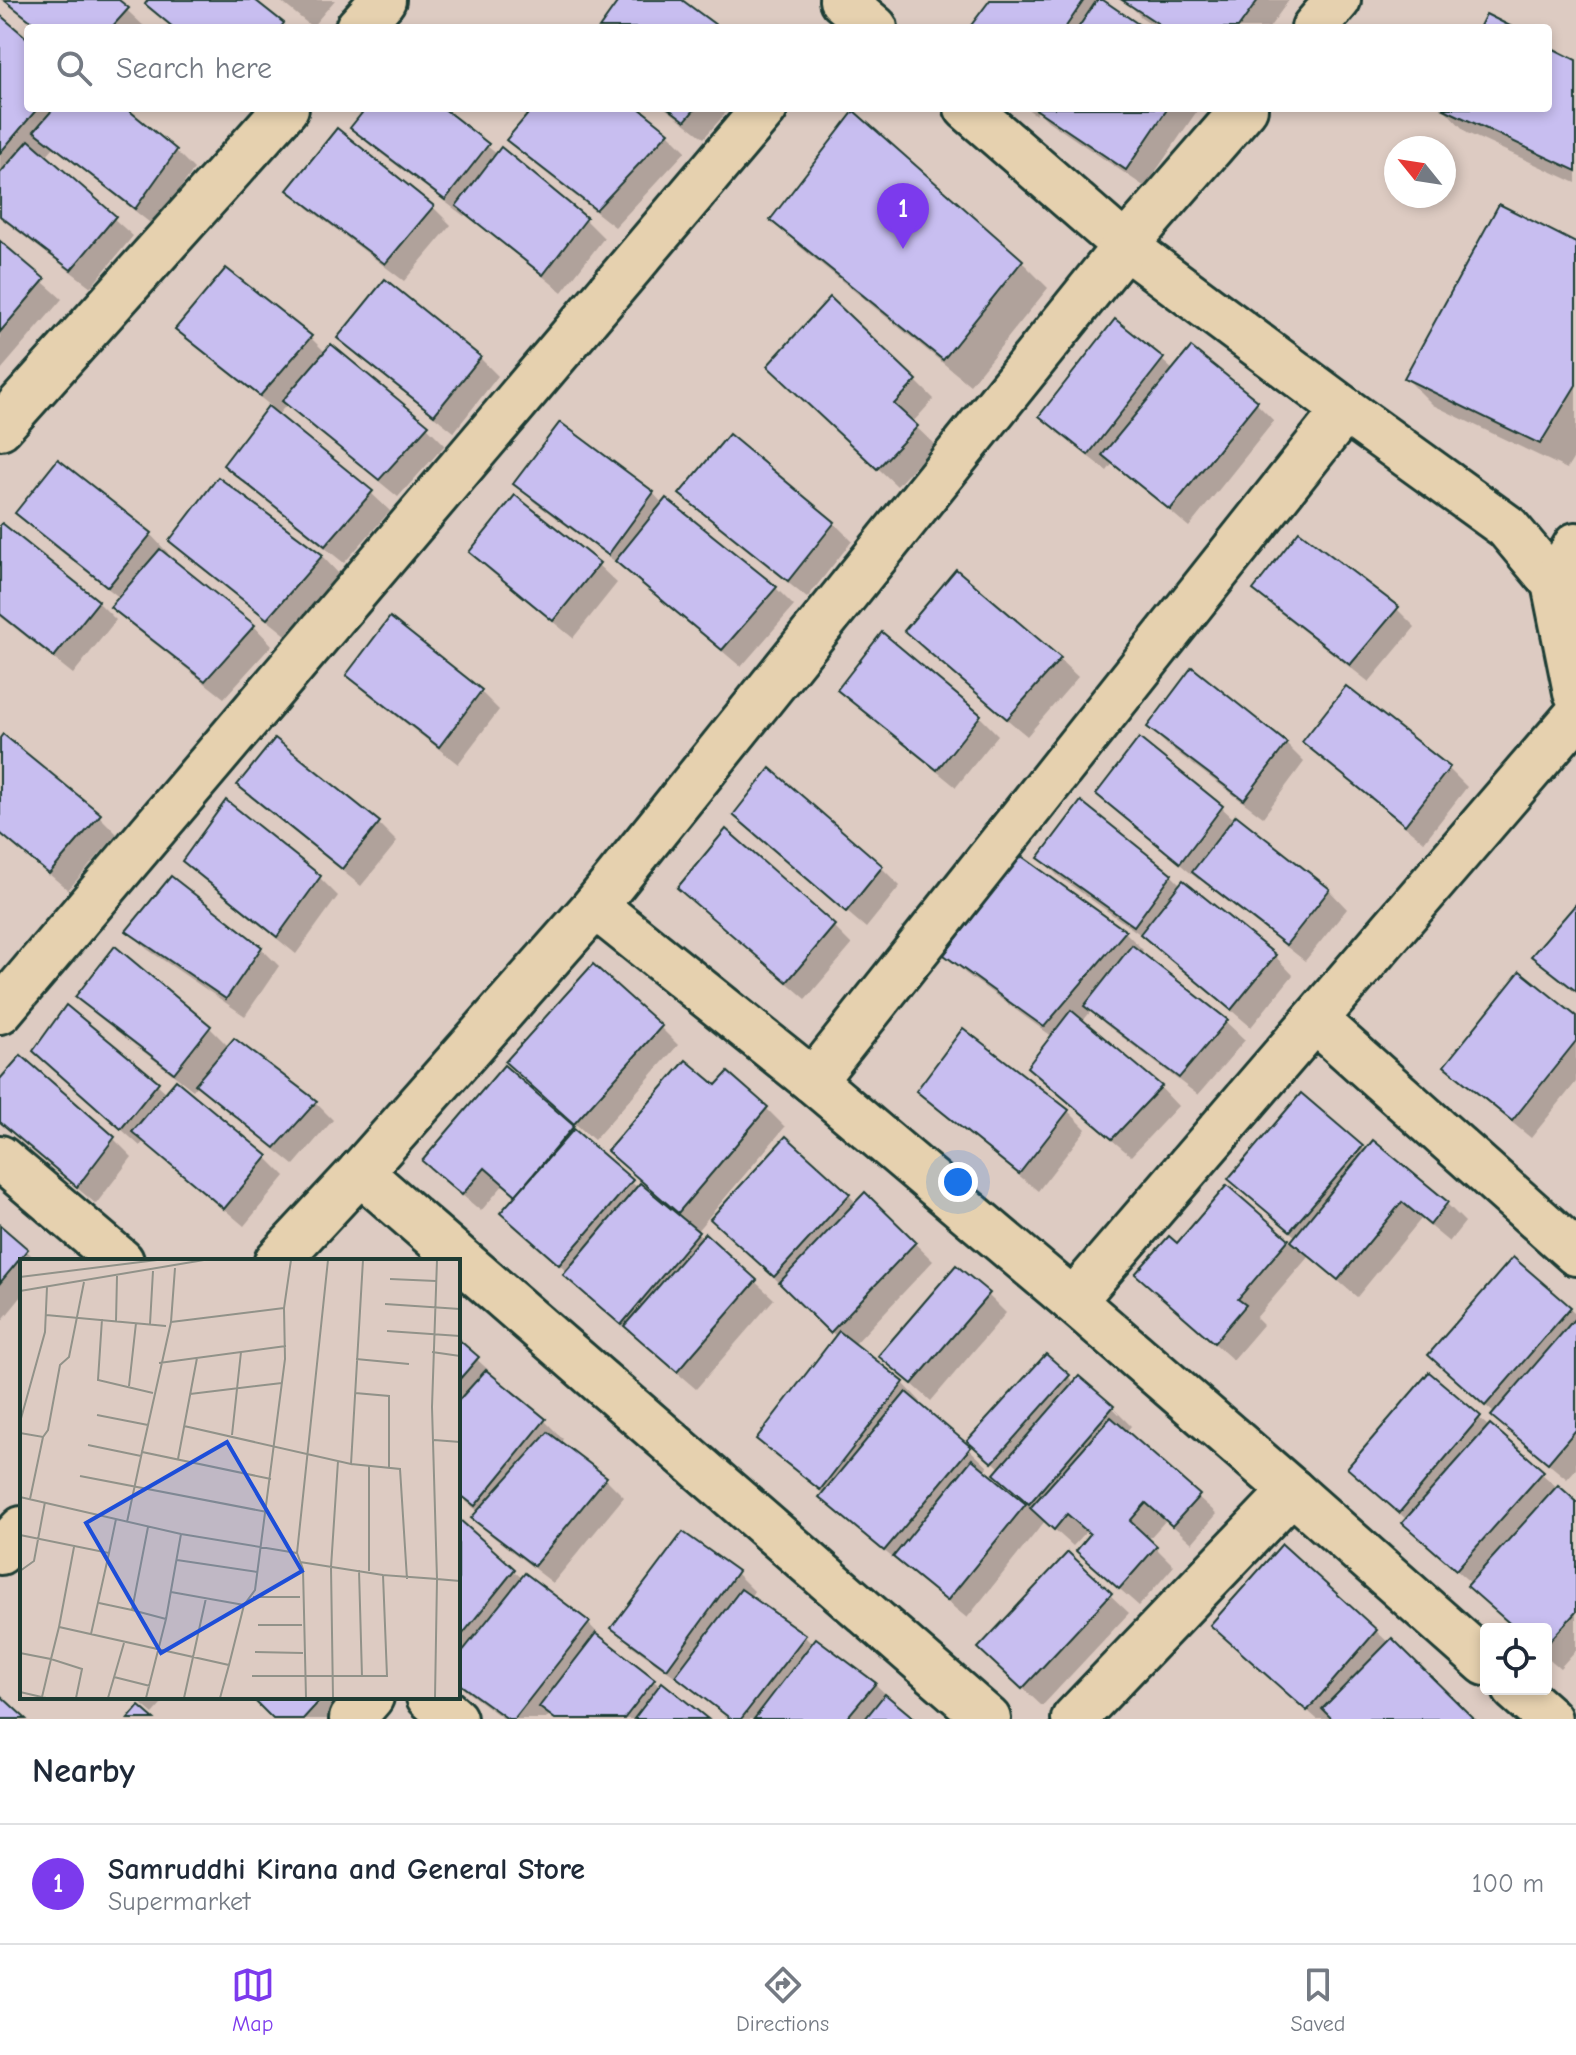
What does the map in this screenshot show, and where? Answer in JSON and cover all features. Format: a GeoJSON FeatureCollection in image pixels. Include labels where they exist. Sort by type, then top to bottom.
{"type":"FeatureCollection","features":[{"type":"Feature","properties":{"kind":"street"},"geometry":{"type":"LineString","coordinates":[[362,24],[383,0]]}},
{"type":"Feature","properties":{"kind":"street"},"geometry":{"type":"LineString","coordinates":[[1317,24],[1338,0]]}},
{"type":"Feature","properties":{"kind":"street"},"geometry":{"type":"LineString","coordinates":[[0,427],[282,112]]}},
{"type":"Feature","properties":{"kind":"street"},"geometry":{"type":"LineString","coordinates":[[0,1011],[762,112]]}},
{"type":"Feature","properties":{"kind":"street"},"geometry":{"type":"LineString","coordinates":[[972,112],[1125,246],[1507,527],[1554,583],[1576,692]]}},
{"type":"Feature","properties":{"kind":"street"},"geometry":{"type":"LineString","coordinates":[[279,1259],[595,906],[1125,246],[1242,112]]}},
{"type":"Feature","properties":{"kind":"street"},"geometry":{"type":"LineString","coordinates":[[813,1081],[1345,410]]}},
{"type":"Feature","properties":{"kind":"street"},"geometry":{"type":"LineString","coordinates":[[1554,583],[1576,545]]}},
{"type":"Feature","properties":{"kind":"street"},"geometry":{"type":"LineString","coordinates":[[1073,1301],[1576,716]]}},
{"type":"Feature","properties":{"kind":"street"},"geometry":{"type":"LineString","coordinates":[[595,906],[813,1081],[1073,1301],[1480,1658]]}},
{"type":"Feature","properties":{"kind":"street"},"geometry":{"type":"LineString","coordinates":[[1315,1020],[1576,1253]]}},
{"type":"Feature","properties":{"kind":"street"},"geometry":{"type":"LineString","coordinates":[[0,1158],[119,1259]]}},
{"type":"Feature","properties":{"kind":"street"},"geometry":{"type":"LineString","coordinates":[[360,1172],[460,1259]]}},
{"type":"Feature","properties":{"kind":"street"},"geometry":{"type":"LineString","coordinates":[[460,1259],[988,1719]]}},
{"type":"Feature","properties":{"kind":"street"},"geometry":{"type":"LineString","coordinates":[[1074,1719],[1292,1491]]}},
{"type":"Feature","properties":{"kind":"street"},"geometry":{"type":"LineString","coordinates":[[0,1552],[20,1531]]}},
{"type":"Feature","properties":{"kind":"street"},"geometry":{"type":"LineString","coordinates":[[1522,1695],[1549,1719]]}},
{"type":"Feature","properties":{"kind":"street"},"geometry":{"type":"LineString","coordinates":[[352,1719],[369,1699]]}},
{"type":"Feature","properties":{"kind":"street"},"geometry":{"type":"LineString","coordinates":[[431,1699],[454,1719]]}},
{"type":"Feature","properties":{"kind":"street"},"geometry":{"type":"LineString","coordinates":[[1567,1719],[1576,1707]]}},
{"type":"Feature","properties":{"kind":"building"},"geometry":{"type":"Polygon","coordinates":[[[4,0],[119,0],[129,8],[115,24],[35,24],[4,0]]]}},
{"type":"Feature","properties":{"kind":"building"},"geometry":{"type":"Polygon","coordinates":[[[148,0],[255,0],[284,23],[169,24],[145,4],[148,0]]]}},
{"type":"Feature","properties":{"kind":"building"},"geometry":{"type":"Polygon","coordinates":[[[619,0],[682,0],[715,24],[602,24],[619,0]]]}},
{"type":"Feature","properties":{"kind":"building"},"geometry":{"type":"Polygon","coordinates":[[[990,0],[1084,0],[1068,24],[972,24],[990,0]]]}},
{"type":"Feature","properties":{"kind":"building"},"geometry":{"type":"Polygon","coordinates":[[[1097,0],[1103,0],[1138,24],[1081,24],[1097,0]]]}},
{"type":"Feature","properties":{"kind":"building"},"geometry":{"type":"Polygon","coordinates":[[[1122,0],[1258,0],[1241,24],[1159,24],[1122,0]]]}},
{"type":"Feature","properties":{"kind":"building"},"geometry":{"type":"Polygon","coordinates":[[[1486,14],[1506,24],[1481,24],[1486,14]]]}},
{"type":"Feature","properties":{"kind":"building"},"geometry":{"type":"Polygon","coordinates":[[[0,15],[24,36],[24,112],[35,112],[0,153],[0,15]]]}},
{"type":"Feature","properties":{"kind":"building"},"geometry":{"type":"Polygon","coordinates":[[[1552,48],[1576,60],[1576,171],[1451,112],[1552,112],[1552,48]]]}},
{"type":"Feature","properties":{"kind":"building"},"geometry":{"type":"Polygon","coordinates":[[[51,112],[131,112],[177,150],[135,209],[34,131],[51,112]]]}},
{"type":"Feature","properties":{"kind":"building"},"geometry":{"type":"Polygon","coordinates":[[[363,112],[448,112],[489,144],[445,200],[350,128],[363,112]]]}},
{"type":"Feature","properties":{"kind":"building"},"geometry":{"type":"Polygon","coordinates":[[[530,112],[644,112],[669,132],[596,210],[506,140],[530,112]]]}},
{"type":"Feature","properties":{"kind":"building"},"geometry":{"type":"Polygon","coordinates":[[[673,112],[693,112],[685,121],[673,112]]]}},
{"type":"Feature","properties":{"kind":"building"},"geometry":{"type":"Polygon","coordinates":[[[855,112],[1023,260],[943,360],[770,220],[855,112]]]}},
{"type":"Feature","properties":{"kind":"building"},"geometry":{"type":"Polygon","coordinates":[[[1040,112],[1165,112],[1126,170],[1040,112]]]}},
{"type":"Feature","properties":{"kind":"building"},"geometry":{"type":"Polygon","coordinates":[[[337,128],[434,206],[385,264],[287,190],[337,128]]]}},
{"type":"Feature","properties":{"kind":"building"},"geometry":{"type":"Polygon","coordinates":[[[29,140],[116,216],[71,270],[0,216],[0,173],[29,140]]]}},
{"type":"Feature","properties":{"kind":"building"},"geometry":{"type":"Polygon","coordinates":[[[501,147],[587,218],[543,275],[456,206],[501,147]]]}},
{"type":"Feature","properties":{"kind":"building"},"geometry":{"type":"Polygon","coordinates":[[[1499,204],[1576,243],[1576,385],[1540,444],[1404,378],[1499,204]]]}},
{"type":"Feature","properties":{"kind":"building"},"geometry":{"type":"Polygon","coordinates":[[[0,241],[45,279],[0,332],[0,241]]]}},
{"type":"Feature","properties":{"kind":"building"},"geometry":{"type":"Polygon","coordinates":[[[226,268],[312,336],[260,396],[175,329],[226,268]]]}},
{"type":"Feature","properties":{"kind":"building"},"geometry":{"type":"Polygon","coordinates":[[[385,279],[481,357],[434,415],[337,338],[385,279]]]}},
{"type":"Feature","properties":{"kind":"building"},"geometry":{"type":"Polygon","coordinates":[[[830,297],[917,380],[894,404],[918,426],[877,469],[767,366],[830,297]]]}},
{"type":"Feature","properties":{"kind":"building"},"geometry":{"type":"Polygon","coordinates":[[[1115,319],[1164,358],[1088,455],[1039,416],[1115,319]]]}},
{"type":"Feature","properties":{"kind":"building"},"geometry":{"type":"Polygon","coordinates":[[[331,344],[429,425],[379,480],[282,401],[331,344]]]}},
{"type":"Feature","properties":{"kind":"building"},"geometry":{"type":"Polygon","coordinates":[[[1191,347],[1258,401],[1170,510],[1102,455],[1191,347]]]}},
{"type":"Feature","properties":{"kind":"building"},"geometry":{"type":"Polygon","coordinates":[[[268,406],[373,491],[325,546],[223,465],[268,406]]]}},
{"type":"Feature","properties":{"kind":"building"},"geometry":{"type":"Polygon","coordinates":[[[560,422],[654,492],[608,555],[513,484],[560,422]]]}},
{"type":"Feature","properties":{"kind":"building"},"geometry":{"type":"Polygon","coordinates":[[[729,434],[835,522],[788,581],[679,494],[729,434]]]}},
{"type":"Feature","properties":{"kind":"building"},"geometry":{"type":"Polygon","coordinates":[[[58,459],[152,533],[108,587],[15,513],[58,459]]]}},
{"type":"Feature","properties":{"kind":"building"},"geometry":{"type":"Polygon","coordinates":[[[218,477],[323,555],[267,619],[169,541],[218,477]]]}},
{"type":"Feature","properties":{"kind":"building"},"geometry":{"type":"Polygon","coordinates":[[[515,495],[600,563],[553,621],[469,552],[515,495]]]}},
{"type":"Feature","properties":{"kind":"building"},"geometry":{"type":"Polygon","coordinates":[[[666,498],[777,587],[722,650],[615,561],[666,498]]]}},
{"type":"Feature","properties":{"kind":"building"},"geometry":{"type":"Polygon","coordinates":[[[2,523],[99,601],[54,657],[0,614],[2,523]]]}},
{"type":"Feature","properties":{"kind":"building"},"geometry":{"type":"Polygon","coordinates":[[[1299,531],[1399,607],[1350,665],[1253,590],[1299,531]]]}},
{"type":"Feature","properties":{"kind":"building"},"geometry":{"type":"Polygon","coordinates":[[[160,549],[255,625],[205,681],[110,607],[160,549]]]}},
{"type":"Feature","properties":{"kind":"building"},"geometry":{"type":"Polygon","coordinates":[[[956,569],[1061,658],[1007,719],[904,631],[956,569]]]}},
{"type":"Feature","properties":{"kind":"building"},"geometry":{"type":"Polygon","coordinates":[[[390,617],[482,690],[439,747],[346,675],[390,617]]]}},
{"type":"Feature","properties":{"kind":"building"},"geometry":{"type":"Polygon","coordinates":[[[882,632],[981,715],[937,770],[837,690],[882,632]]]}},
{"type":"Feature","properties":{"kind":"building"},"geometry":{"type":"Polygon","coordinates":[[[1192,667],[1287,743],[1244,800],[1147,727],[1192,667]]]}},
{"type":"Feature","properties":{"kind":"building"},"geometry":{"type":"Polygon","coordinates":[[[1346,686],[1450,767],[1405,825],[1302,742],[1346,686]]]}},
{"type":"Feature","properties":{"kind":"building"},"geometry":{"type":"Polygon","coordinates":[[[3,734],[101,814],[49,874],[0,833],[0,738],[3,734]]]}},
{"type":"Feature","properties":{"kind":"building"},"geometry":{"type":"Polygon","coordinates":[[[275,738],[380,822],[342,869],[237,785],[275,738]]]}},
{"type":"Feature","properties":{"kind":"building"},"geometry":{"type":"Polygon","coordinates":[[[1139,738],[1223,806],[1180,863],[1096,794],[1139,738]]]}},
{"type":"Feature","properties":{"kind":"building"},"geometry":{"type":"Polygon","coordinates":[[[770,768],[883,866],[846,912],[733,815],[770,768]]]}},
{"type":"Feature","properties":{"kind":"building"},"geometry":{"type":"Polygon","coordinates":[[[226,800],[321,876],[277,937],[182,861],[226,800]]]}},
{"type":"Feature","properties":{"kind":"building"},"geometry":{"type":"Polygon","coordinates":[[[1081,801],[1172,874],[1134,926],[1038,858],[1081,801]]]}},
{"type":"Feature","properties":{"kind":"building"},"geometry":{"type":"Polygon","coordinates":[[[1236,815],[1330,889],[1286,945],[1192,872],[1236,815]]]}},
{"type":"Feature","properties":{"kind":"building"},"geometry":{"type":"Polygon","coordinates":[[[726,829],[835,925],[787,982],[677,888],[726,829]]]}},
{"type":"Feature","properties":{"kind":"building"},"geometry":{"type":"Polygon","coordinates":[[[1020,855],[1126,931],[1044,1027],[944,955],[1020,855]]]}},
{"type":"Feature","properties":{"kind":"building"},"geometry":{"type":"Polygon","coordinates":[[[171,876],[262,947],[226,999],[126,931],[171,876]]]}},
{"type":"Feature","properties":{"kind":"building"},"geometry":{"type":"Polygon","coordinates":[[[1183,880],[1276,955],[1231,1010],[1140,934],[1183,880]]]}},
{"type":"Feature","properties":{"kind":"building"},"geometry":{"type":"Polygon","coordinates":[[[1576,904],[1576,991],[1531,956],[1576,904]]]}},
{"type":"Feature","properties":{"kind":"building"},"geometry":{"type":"Polygon","coordinates":[[[1132,945],[1228,1020],[1179,1078],[1084,1006],[1132,945]]]}},
{"type":"Feature","properties":{"kind":"building"},"geometry":{"type":"Polygon","coordinates":[[[115,946],[211,1026],[174,1073],[75,997],[115,946]]]}},
{"type":"Feature","properties":{"kind":"building"},"geometry":{"type":"Polygon","coordinates":[[[593,964],[662,1026],[574,1124],[505,1062],[593,964]]]}},
{"type":"Feature","properties":{"kind":"building"},"geometry":{"type":"Polygon","coordinates":[[[1520,971],[1576,1016],[1576,1041],[1512,1121],[1444,1066],[1520,971]]]}},
{"type":"Feature","properties":{"kind":"building"},"geometry":{"type":"Polygon","coordinates":[[[66,1005],[159,1082],[121,1129],[33,1051],[66,1005]]]}},
{"type":"Feature","properties":{"kind":"building"},"geometry":{"type":"Polygon","coordinates":[[[1071,1010],[1162,1086],[1112,1139],[1027,1067],[1071,1010]]]}},
{"type":"Feature","properties":{"kind":"building"},"geometry":{"type":"Polygon","coordinates":[[[963,1028],[1069,1110],[1019,1174],[916,1091],[963,1028]]]}},
{"type":"Feature","properties":{"kind":"building"},"geometry":{"type":"Polygon","coordinates":[[[234,1038],[317,1101],[275,1148],[195,1084],[234,1038]]]}},
{"type":"Feature","properties":{"kind":"building"},"geometry":{"type":"Polygon","coordinates":[[[21,1055],[115,1137],[77,1187],[0,1122],[0,1079],[21,1055]]]}},
{"type":"Feature","properties":{"kind":"building"},"geometry":{"type":"Polygon","coordinates":[[[686,1060],[716,1085],[728,1072],[768,1107],[678,1213],[607,1151],[686,1060]]]}},
{"type":"Feature","properties":{"kind":"building"},"geometry":{"type":"Polygon","coordinates":[[[504,1065],[574,1126],[516,1195],[485,1168],[462,1195],[422,1161],[504,1065]]]}},
{"type":"Feature","properties":{"kind":"building"},"geometry":{"type":"Polygon","coordinates":[[[176,1080],[268,1156],[224,1209],[132,1132],[176,1080]]]}},
{"type":"Feature","properties":{"kind":"building"},"geometry":{"type":"Polygon","coordinates":[[[1301,1093],[1363,1146],[1290,1231],[1228,1179],[1301,1093]]]}},
{"type":"Feature","properties":{"kind":"building"},"geometry":{"type":"Polygon","coordinates":[[[574,1129],[633,1180],[559,1265],[500,1213],[574,1129]]]}},
{"type":"Feature","properties":{"kind":"building"},"geometry":{"type":"Polygon","coordinates":[[[786,1136],[850,1194],[774,1277],[710,1219],[786,1136]]]}},
{"type":"Feature","properties":{"kind":"building"},"geometry":{"type":"Polygon","coordinates":[[[1373,1140],[1448,1202],[1430,1225],[1402,1202],[1338,1280],[1291,1241],[1373,1140]]]}},
{"type":"Feature","properties":{"kind":"building"},"geometry":{"type":"Polygon","coordinates":[[[640,1183],[699,1232],[621,1325],[563,1275],[640,1183]]]}},
{"type":"Feature","properties":{"kind":"building"},"geometry":{"type":"Polygon","coordinates":[[[1227,1185],[1289,1239],[1238,1299],[1246,1305],[1214,1343],[1135,1274],[1169,1236],[1177,1243],[1227,1185]]]}},
{"type":"Feature","properties":{"kind":"building"},"geometry":{"type":"Polygon","coordinates":[[[865,1192],[916,1242],[830,1333],[779,1283],[865,1192]]]}},
{"type":"Feature","properties":{"kind":"building"},"geometry":{"type":"Polygon","coordinates":[[[0,1225],[28,1249],[0,1283],[0,1225]]]}},
{"type":"Feature","properties":{"kind":"building"},"geometry":{"type":"Polygon","coordinates":[[[705,1233],[757,1280],[677,1372],[624,1326],[705,1233]]]}},
{"type":"Feature","properties":{"kind":"building"},"geometry":{"type":"Polygon","coordinates":[[[1513,1257],[1571,1307],[1485,1406],[1428,1355],[1513,1257]]]}},
{"type":"Feature","properties":{"kind":"building"},"geometry":{"type":"Polygon","coordinates":[[[956,1265],[990,1293],[912,1384],[878,1356],[956,1265]]]}},
{"type":"Feature","properties":{"kind":"building"},"geometry":{"type":"Polygon","coordinates":[[[1576,1317],[1576,1430],[1548,1463],[1491,1416],[1576,1317]]]}},
{"type":"Feature","properties":{"kind":"building"},"geometry":{"type":"Polygon","coordinates":[[[839,1331],[904,1382],[820,1490],[756,1439],[839,1331]]]}},
{"type":"Feature","properties":{"kind":"building"},"geometry":{"type":"Polygon","coordinates":[[[460,1341],[479,1357],[460,1379],[460,1341]]]}},
{"type":"Feature","properties":{"kind":"building"},"geometry":{"type":"Polygon","coordinates":[[[1046,1354],[1070,1375],[992,1463],[967,1441],[1046,1354]]]}},
{"type":"Feature","properties":{"kind":"building"},"geometry":{"type":"Polygon","coordinates":[[[486,1370],[546,1419],[475,1506],[460,1495],[460,1399],[486,1370]]]}},
{"type":"Feature","properties":{"kind":"building"},"geometry":{"type":"Polygon","coordinates":[[[1429,1372],[1481,1416],[1399,1513],[1347,1468],[1429,1372]]]}},
{"type":"Feature","properties":{"kind":"building"},"geometry":{"type":"Polygon","coordinates":[[[1079,1376],[1114,1406],[1029,1504],[994,1474],[1079,1376]]]}},
{"type":"Feature","properties":{"kind":"building"},"geometry":{"type":"Polygon","coordinates":[[[906,1392],[971,1447],[884,1551],[819,1497],[906,1392]]]}},
{"type":"Feature","properties":{"kind":"building"},"geometry":{"type":"Polygon","coordinates":[[[1111,1417],[1200,1495],[1172,1526],[1146,1503],[1130,1521],[1157,1546],[1119,1589],[1076,1551],[1090,1534],[1067,1514],[1054,1530],[1030,1508],[1111,1417]]]}},
{"type":"Feature","properties":{"kind":"building"},"geometry":{"type":"Polygon","coordinates":[[[1490,1424],[1544,1471],[1456,1570],[1402,1523],[1490,1424]]]}},
{"type":"Feature","properties":{"kind":"building"},"geometry":{"type":"Polygon","coordinates":[[[548,1432],[607,1477],[534,1566],[471,1518],[548,1432]]]}},
{"type":"Feature","properties":{"kind":"building"},"geometry":{"type":"Polygon","coordinates":[[[972,1459],[1026,1504],[947,1601],[893,1557],[972,1459]]]}},
{"type":"Feature","properties":{"kind":"building"},"geometry":{"type":"Polygon","coordinates":[[[1558,1485],[1576,1501],[1576,1612],[1552,1638],[1552,1623],[1509,1623],[1467,1586],[1558,1485]]]}},
{"type":"Feature","properties":{"kind":"building"},"geometry":{"type":"Polygon","coordinates":[[[460,1520],[515,1569],[460,1638],[460,1520]]]}},
{"type":"Feature","properties":{"kind":"building"},"geometry":{"type":"Polygon","coordinates":[[[683,1532],[738,1571],[667,1669],[611,1628],[683,1532]]]}},
{"type":"Feature","properties":{"kind":"building"},"geometry":{"type":"Polygon","coordinates":[[[1282,1544],[1377,1630],[1307,1711],[1210,1625],[1282,1544]]]}},
{"type":"Feature","properties":{"kind":"building"},"geometry":{"type":"Polygon","coordinates":[[[1068,1552],[1112,1593],[1022,1689],[978,1648],[1068,1552]]]}},
{"type":"Feature","properties":{"kind":"building"},"geometry":{"type":"Polygon","coordinates":[[[525,1573],[590,1622],[514,1719],[508,1719],[460,1684],[460,1654],[525,1573]]]}},
{"type":"Feature","properties":{"kind":"building"},"geometry":{"type":"Polygon","coordinates":[[[741,1589],[806,1635],[741,1719],[731,1719],[675,1676],[741,1589]]]}},
{"type":"Feature","properties":{"kind":"building"},"geometry":{"type":"Polygon","coordinates":[[[596,1633],[655,1679],[624,1719],[555,1719],[539,1707],[596,1633]]]}},
{"type":"Feature","properties":{"kind":"building"},"geometry":{"type":"Polygon","coordinates":[[[816,1638],[876,1683],[846,1719],[754,1719],[816,1638]]]}},
{"type":"Feature","properties":{"kind":"building"},"geometry":{"type":"Polygon","coordinates":[[[1392,1638],[1474,1719],[1332,1719],[1322,1709],[1392,1638]]]}},
{"type":"Feature","properties":{"kind":"building"},"geometry":{"type":"Polygon","coordinates":[[[662,1682],[708,1719],[634,1719],[662,1682]]]}},
{"type":"Feature","properties":{"kind":"building"},"geometry":{"type":"Polygon","coordinates":[[[885,1694],[915,1719],[865,1719],[885,1694]]]}},
{"type":"Feature","properties":{"kind":"building"},"geometry":{"type":"Polygon","coordinates":[[[0,1695],[26,1719],[0,1719],[0,1695]]]}},
{"type":"Feature","properties":{"kind":"building"},"geometry":{"type":"Polygon","coordinates":[[[253,1699],[321,1699],[303,1719],[273,1719],[253,1699]]]}},
{"type":"Feature","properties":{"kind":"building"},"geometry":{"type":"Polygon","coordinates":[[[139,1706],[154,1719],[128,1719],[139,1706]]]}},
{"type":"Feature","properties":{"kind":"place","name":"Samruddhi Kirana and General Store"},"geometry":{"type":"Point","coordinates":[903,249]}}]}
